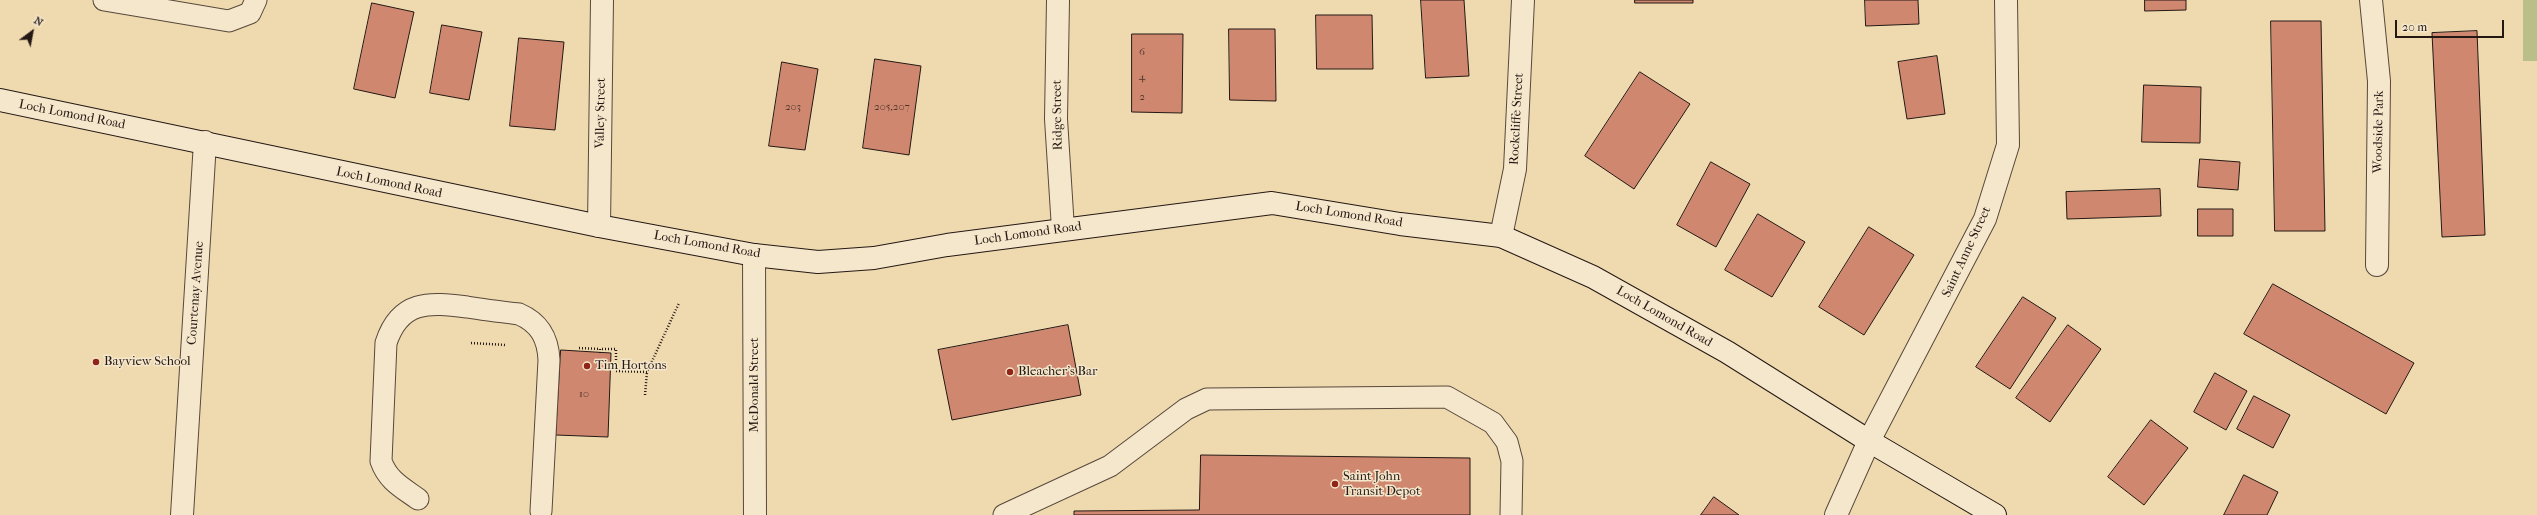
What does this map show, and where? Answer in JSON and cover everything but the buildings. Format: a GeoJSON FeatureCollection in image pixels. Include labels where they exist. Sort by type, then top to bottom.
{"type":"FeatureCollection","features":[{"type":"Feature","properties":{"kind":"street","name":"Valley Street"},"geometry":{"type":"LineString","coordinates":[[599,226],[602,0]]}},
{"type":"Feature","properties":{"kind":"street","name":"Ridge Street"},"geometry":{"type":"LineString","coordinates":[[1058,0],[1056,119],[1063,230]]}},
{"type":"Feature","properties":{"kind":"street","name":"Rockcliffe Street"},"geometry":{"type":"LineString","coordinates":[[1501,236],[1515,169],[1523,0]]}},
{"type":"Feature","properties":{"kind":"street","name":"Saint Anne Street"},"geometry":{"type":"LineString","coordinates":[[1836,515],[1869,441],[1985,219],[2008,145],[2006,0]]}},
{"type":"Feature","properties":{"kind":"street","name":"Woodside Park"},"geometry":{"type":"LineString","coordinates":[[2371,0],[2379,81],[2377,264]]}},
{"type":"Feature","properties":{"kind":"street","name":"Loch Lomond Road"},"geometry":{"type":"LineString","coordinates":[[0,100],[599,226],[754,255],[818,262],[874,258],[947,245],[1272,203],[1400,224],[1501,236],[1593,277],[1726,352],[1869,441],[1995,515]]}},
{"type":"Feature","properties":{"kind":"street","name":"Courtenay Avenue"},"geometry":{"type":"LineString","coordinates":[[182,515],[205,142]]}},
{"type":"Feature","properties":{"kind":"street","name":"McDonald Street"},"geometry":{"type":"LineString","coordinates":[[754,255],[754,515]]}},
{"type":"Feature","properties":{"kind":"lane"},"geometry":{"type":"LineString","coordinates":[[104,0],[229,22],[250,13],[256,0]]}},
{"type":"Feature","properties":{"kind":"lane"},"geometry":{"type":"LineString","coordinates":[[418,499],[388,476],[381,461],[386,343],[393,326],[406,312],[421,305],[437,303],[519,314],[529,318],[545,336],[549,360],[541,511]]}},
{"type":"Feature","properties":{"kind":"lane"},"geometry":{"type":"LineString","coordinates":[[1004,515],[1110,466],[1186,409],[1207,399],[1448,397],[1493,423],[1506,442],[1512,461],[1511,515]]}},
{"type":"Feature","properties":{"kind":"path"},"geometry":{"type":"LineString","coordinates":[[645,395],[647,372],[679,302]]}},
{"type":"Feature","properties":{"kind":"path"},"geometry":{"type":"LineString","coordinates":[[600,353],[600,349],[616,349],[616,371],[647,372]]}},
{"type":"Feature","properties":{"kind":"green space"},"geometry":{"type":"Polygon","coordinates":[[[2523,0],[2537,0],[2537,61],[2523,61],[2523,0]]]}},
{"type":"Feature","properties":{"kind":"place","name":"Bayview School"},"geometry":{"type":"Point","coordinates":[96,362]}},
{"type":"Feature","properties":{"kind":"place","name":"Tim Hortons"},"geometry":{"type":"Point","coordinates":[587,366]}},
{"type":"Feature","properties":{"kind":"place","name":"Bleacher's Bar"},"geometry":{"type":"Point","coordinates":[1010,372]}},
{"type":"Feature","properties":{"kind":"place","name":"Saint John Transit Depot"},"geometry":{"type":"Point","coordinates":[1335,484]}}]}
